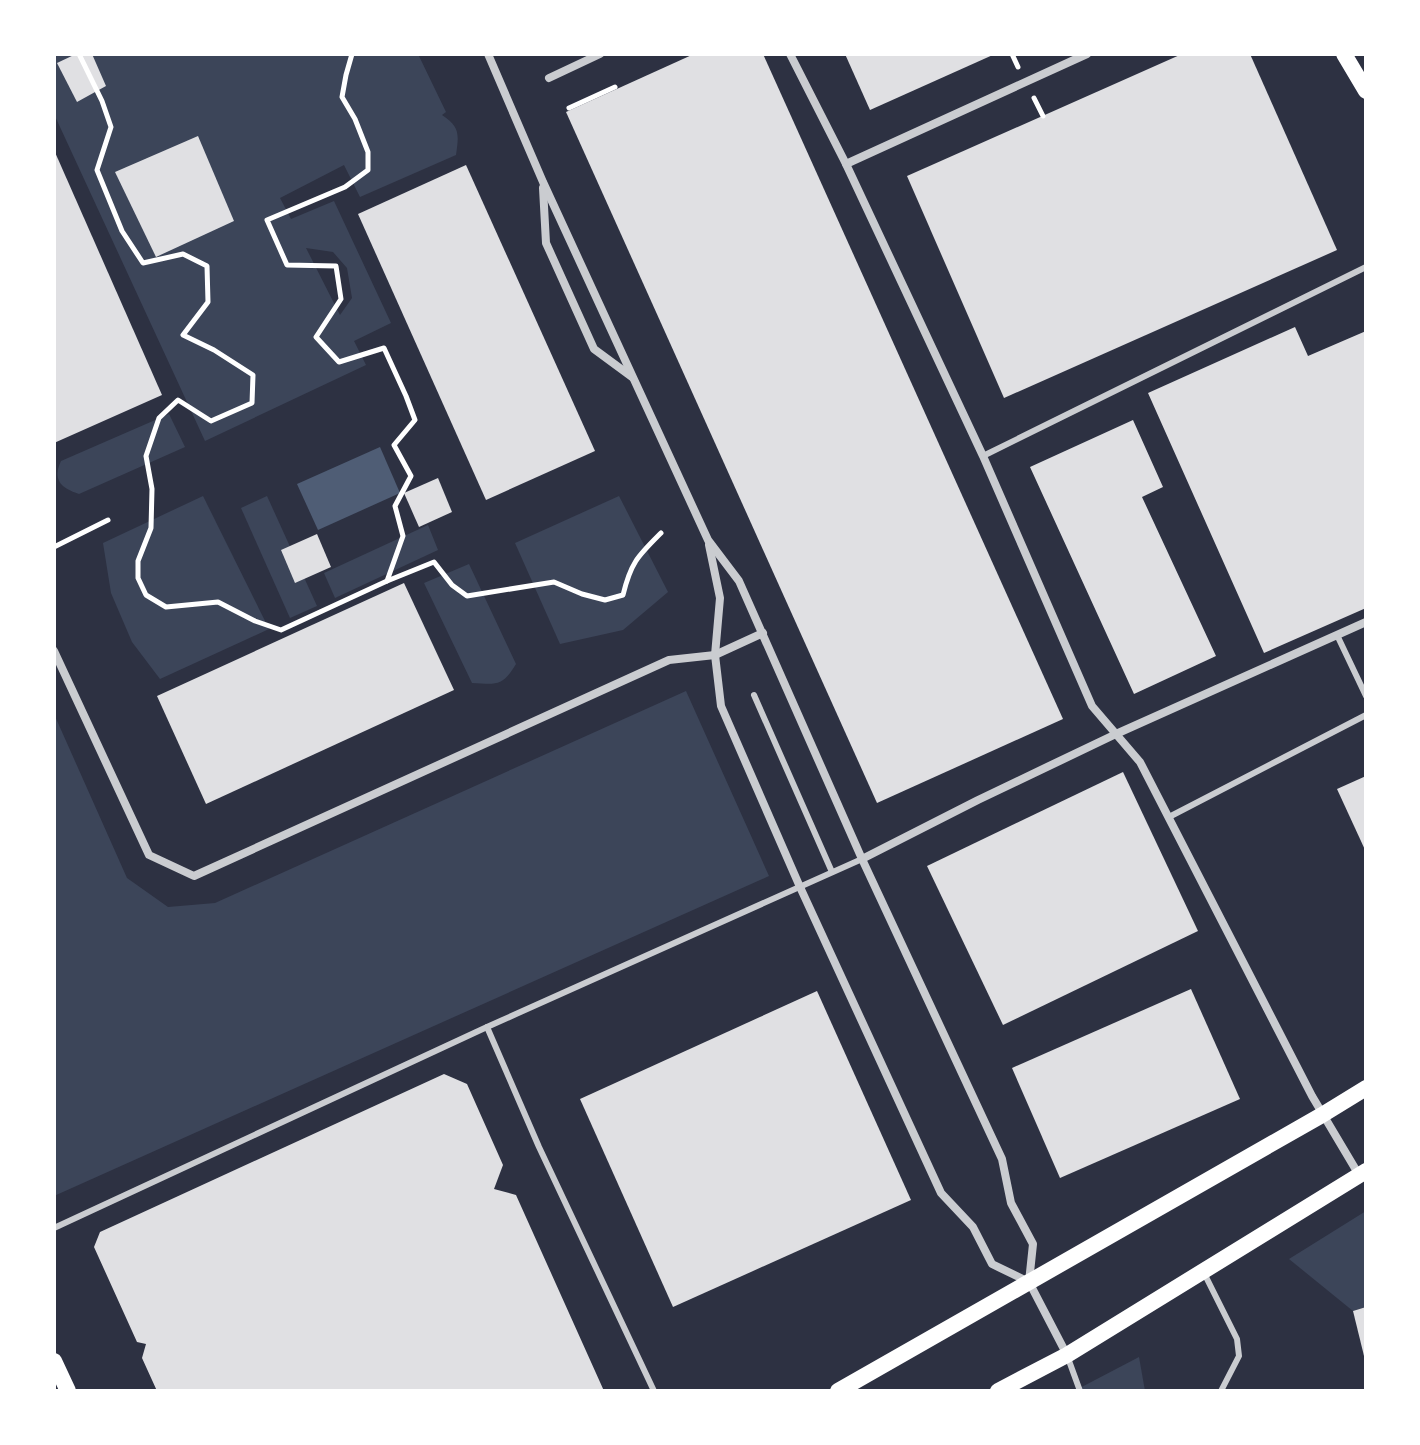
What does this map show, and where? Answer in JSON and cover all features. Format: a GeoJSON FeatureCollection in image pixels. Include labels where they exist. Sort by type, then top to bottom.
{"type":"FeatureCollection","features":[{"type":"Feature","properties":{"kind":"main road"},"geometry":{"type":"LineString","coordinates":[[1344,54],[1366,91]]}},
{"type":"Feature","properties":{"kind":"main road"},"geometry":{"type":"LineString","coordinates":[[838,1391],[1366,1088]]}},
{"type":"Feature","properties":{"kind":"main road"},"geometry":{"type":"LineString","coordinates":[[998,1391],[1067,1355],[1363,1173]]}},
{"type":"Feature","properties":{"kind":"main road"},"geometry":{"type":"LineString","coordinates":[[54,1361],[68,1391]]}},
{"type":"Feature","properties":{"kind":"street"},"geometry":{"type":"LineString","coordinates":[[549,78],[600,54]]}},
{"type":"Feature","properties":{"kind":"street"},"geometry":{"type":"LineString","coordinates":[[790,54],[846,164],[983,456],[1092,706],[1140,762],[1322,1115],[1363,1173]]}},
{"type":"Feature","properties":{"kind":"street"},"geometry":{"type":"LineString","coordinates":[[846,164],[1087,54]]}},
{"type":"Feature","properties":{"kind":"street"},"geometry":{"type":"LineString","coordinates":[[492,55],[543,182],[708,540],[739,581],[862,859],[1002,1159],[1011,1203],[1033,1244],[1029,1282],[1067,1355]]}},
{"type":"Feature","properties":{"kind":"street"},"geometry":{"type":"LineString","coordinates":[[543,182],[546,243],[594,349],[633,377]]}},
{"type":"Feature","properties":{"kind":"street"},"geometry":{"type":"LineString","coordinates":[[708,540],[720,598],[715,655],[721,706],[800,887],[941,1193],[973,1227],[992,1264],[1029,1282]]}},
{"type":"Feature","properties":{"kind":"street"},"geometry":{"type":"LineString","coordinates":[[862,859],[1116,734],[1366,622]]}},
{"type":"Feature","properties":{"kind":"street"},"geometry":{"type":"LineString","coordinates":[[54,651],[149,855],[194,876],[669,660],[715,655],[763,633]]}},
{"type":"Feature","properties":{"kind":"lane"},"geometry":{"type":"LineString","coordinates":[[983,456],[1366,267]]}},
{"type":"Feature","properties":{"kind":"lane"},"geometry":{"type":"LineString","coordinates":[[1337,635],[1366,696]]}},
{"type":"Feature","properties":{"kind":"lane"},"geometry":{"type":"LineString","coordinates":[[754,695],[832,872]]}},
{"type":"Feature","properties":{"kind":"lane"},"geometry":{"type":"LineString","coordinates":[[1169,817],[1366,715]]}},
{"type":"Feature","properties":{"kind":"lane"},"geometry":{"type":"LineString","coordinates":[[54,1228],[487,1027],[862,859]]}},
{"type":"Feature","properties":{"kind":"lane"},"geometry":{"type":"LineString","coordinates":[[487,1027],[539,1147],[654,1391]]}},
{"type":"Feature","properties":{"kind":"lane"},"geometry":{"type":"LineString","coordinates":[[1203,1271],[1237,1339],[1239,1356],[1221,1391]]}},
{"type":"Feature","properties":{"kind":"lane"},"geometry":{"type":"LineString","coordinates":[[1067,1355],[1080,1391]]}},
{"type":"Feature","properties":{"kind":"path"},"geometry":{"type":"LineString","coordinates":[[79,54],[111,127],[97,170],[122,231],[143,263],[183,254],[207,266],[208,302],[183,335],[253,375],[252,403],[211,421],[178,400],[159,418],[146,456],[152,489],[151,528],[138,561],[138,578],[146,595],[166,607],[218,602],[281,630],[434,562],[452,585],[467,596],[554,582],[605,600],[623,595],[636,558],[661,533]]}},
{"type":"Feature","properties":{"kind":"path"},"geometry":{"type":"LineString","coordinates":[[352,54],[342,97],[368,152],[368,170],[345,187],[267,220],[287,265],[336,266],[341,299],[316,337],[339,362],[384,348],[415,420],[394,445],[411,476],[395,506],[403,536],[387,581]]}},
{"type":"Feature","properties":{"kind":"path"},"geometry":{"type":"LineString","coordinates":[[569,108],[615,87]]}},
{"type":"Feature","properties":{"kind":"path"},"geometry":{"type":"LineString","coordinates":[[54,547],[108,520]]}},
{"type":"Feature","properties":{"kind":"shaded area"},"geometry":{"type":"Polygon","coordinates":[[[54,54],[418,54],[446,112],[442,115],[455,127],[458,142],[456,155],[360,197],[344,165],[280,198],[291,219],[334,201],[391,323],[354,341],[366,365],[205,441],[54,114],[54,54]],[[306,248],[340,315],[352,298],[347,268],[333,252],[306,248]]]}},
{"type":"Feature","properties":{"kind":"shaded area"},"geometry":{"type":"Polygon","coordinates":[[[169,414],[185,447],[79,494],[60,482],[57,473],[61,461],[169,414]]]}},
{"type":"Feature","properties":{"kind":"shaded area"},"geometry":{"type":"Polygon","coordinates":[[[380,447],[400,493],[318,530],[297,484],[380,447]]]}},
{"type":"Feature","properties":{"kind":"shaded area"},"geometry":{"type":"Polygon","coordinates":[[[203,496],[269,629],[160,679],[132,642],[111,593],[103,543],[203,496]]]}},
{"type":"Feature","properties":{"kind":"shaded area"},"geometry":{"type":"Polygon","coordinates":[[[267,496],[317,606],[290,618],[241,508],[267,496]]]}},
{"type":"Feature","properties":{"kind":"shaded area"},"geometry":{"type":"Polygon","coordinates":[[[619,496],[668,592],[623,630],[560,644],[515,543],[619,496]]]}},
{"type":"Feature","properties":{"kind":"shaded area"},"geometry":{"type":"Polygon","coordinates":[[[428,525],[438,550],[335,598],[324,573],[428,525]]]}},
{"type":"Feature","properties":{"kind":"shaded area"},"geometry":{"type":"Polygon","coordinates":[[[469,564],[516,664],[507,677],[498,682],[472,683],[424,583],[469,564]]]}},
{"type":"Feature","properties":{"kind":"shaded area"},"geometry":{"type":"Polygon","coordinates":[[[686,691],[769,876],[54,1196],[54,714],[127,878],[168,907],[215,903],[686,691]]]}},
{"type":"Feature","properties":{"kind":"shaded area"},"geometry":{"type":"Polygon","coordinates":[[[1366,1211],[1366,1307],[1353,1311],[1289,1259],[1366,1211]]]}},
{"type":"Feature","properties":{"kind":"shaded area"},"geometry":{"type":"Polygon","coordinates":[[[1139,1357],[1145,1391],[1074,1391],[1139,1357]]]}},
{"type":"Feature","properties":{"kind":"building"},"geometry":{"type":"Polygon","coordinates":[[[76,54],[92,54],[106,86],[77,102],[57,63],[76,54]]]}},
{"type":"Feature","properties":{"kind":"building"},"geometry":{"type":"Polygon","coordinates":[[[694,54],[763,54],[1063,719],[877,803],[566,112],[694,54]]]}},
{"type":"Feature","properties":{"kind":"building"},"geometry":{"type":"Polygon","coordinates":[[[845,54],[995,54],[870,110],[845,54]]]}},
{"type":"Feature","properties":{"kind":"building"},"geometry":{"type":"Polygon","coordinates":[[[1182,54],[1250,54],[1337,250],[1004,398],[907,176],[1182,54]]]}},
{"type":"Feature","properties":{"kind":"building"},"geometry":{"type":"Polygon","coordinates":[[[198,136],[234,221],[156,257],[115,172],[198,136]]]}},
{"type":"Feature","properties":{"kind":"building"},"geometry":{"type":"Polygon","coordinates":[[[54,150],[162,395],[54,443],[54,150]]]}},
{"type":"Feature","properties":{"kind":"building"},"geometry":{"type":"Polygon","coordinates":[[[466,165],[595,451],[486,500],[358,214],[466,165]]]}},
{"type":"Feature","properties":{"kind":"building"},"geometry":{"type":"Polygon","coordinates":[[[1295,327],[1308,356],[1366,331],[1366,608],[1264,653],[1148,393],[1295,327]]]}},
{"type":"Feature","properties":{"kind":"building"},"geometry":{"type":"Polygon","coordinates":[[[1133,420],[1163,487],[1142,497],[1216,656],[1134,694],[1030,467],[1133,420]]]}},
{"type":"Feature","properties":{"kind":"building"},"geometry":{"type":"Polygon","coordinates":[[[438,478],[452,512],[419,527],[404,493],[438,478]]]}},
{"type":"Feature","properties":{"kind":"building"},"geometry":{"type":"Polygon","coordinates":[[[317,534],[331,567],[295,583],[281,550],[317,534]]]}},
{"type":"Feature","properties":{"kind":"building"},"geometry":{"type":"Polygon","coordinates":[[[404,583],[454,690],[206,804],[157,696],[404,583]]]}},
{"type":"Feature","properties":{"kind":"building"},"geometry":{"type":"Polygon","coordinates":[[[1123,772],[1198,931],[1003,1025],[927,866],[1123,772]]]}},
{"type":"Feature","properties":{"kind":"building"},"geometry":{"type":"Polygon","coordinates":[[[1366,776],[1366,852],[1337,789],[1366,776]]]}},
{"type":"Feature","properties":{"kind":"building"},"geometry":{"type":"Polygon","coordinates":[[[1191,989],[1240,1099],[1060,1178],[1012,1068],[1191,989]]]}},
{"type":"Feature","properties":{"kind":"building"},"geometry":{"type":"Polygon","coordinates":[[[817,991],[911,1200],[673,1307],[580,1099],[817,991]]]}},
{"type":"Feature","properties":{"kind":"building"},"geometry":{"type":"Polygon","coordinates":[[[444,1074],[467,1084],[503,1165],[494,1189],[516,1195],[604,1391],[157,1391],[142,1358],[146,1344],[137,1342],[94,1247],[100,1232],[444,1074]]]}},
{"type":"Feature","properties":{"kind":"building"},"geometry":{"type":"Polygon","coordinates":[[[1366,1307],[1366,1360],[1365,1360],[1353,1311],[1366,1307]]]}}]}
